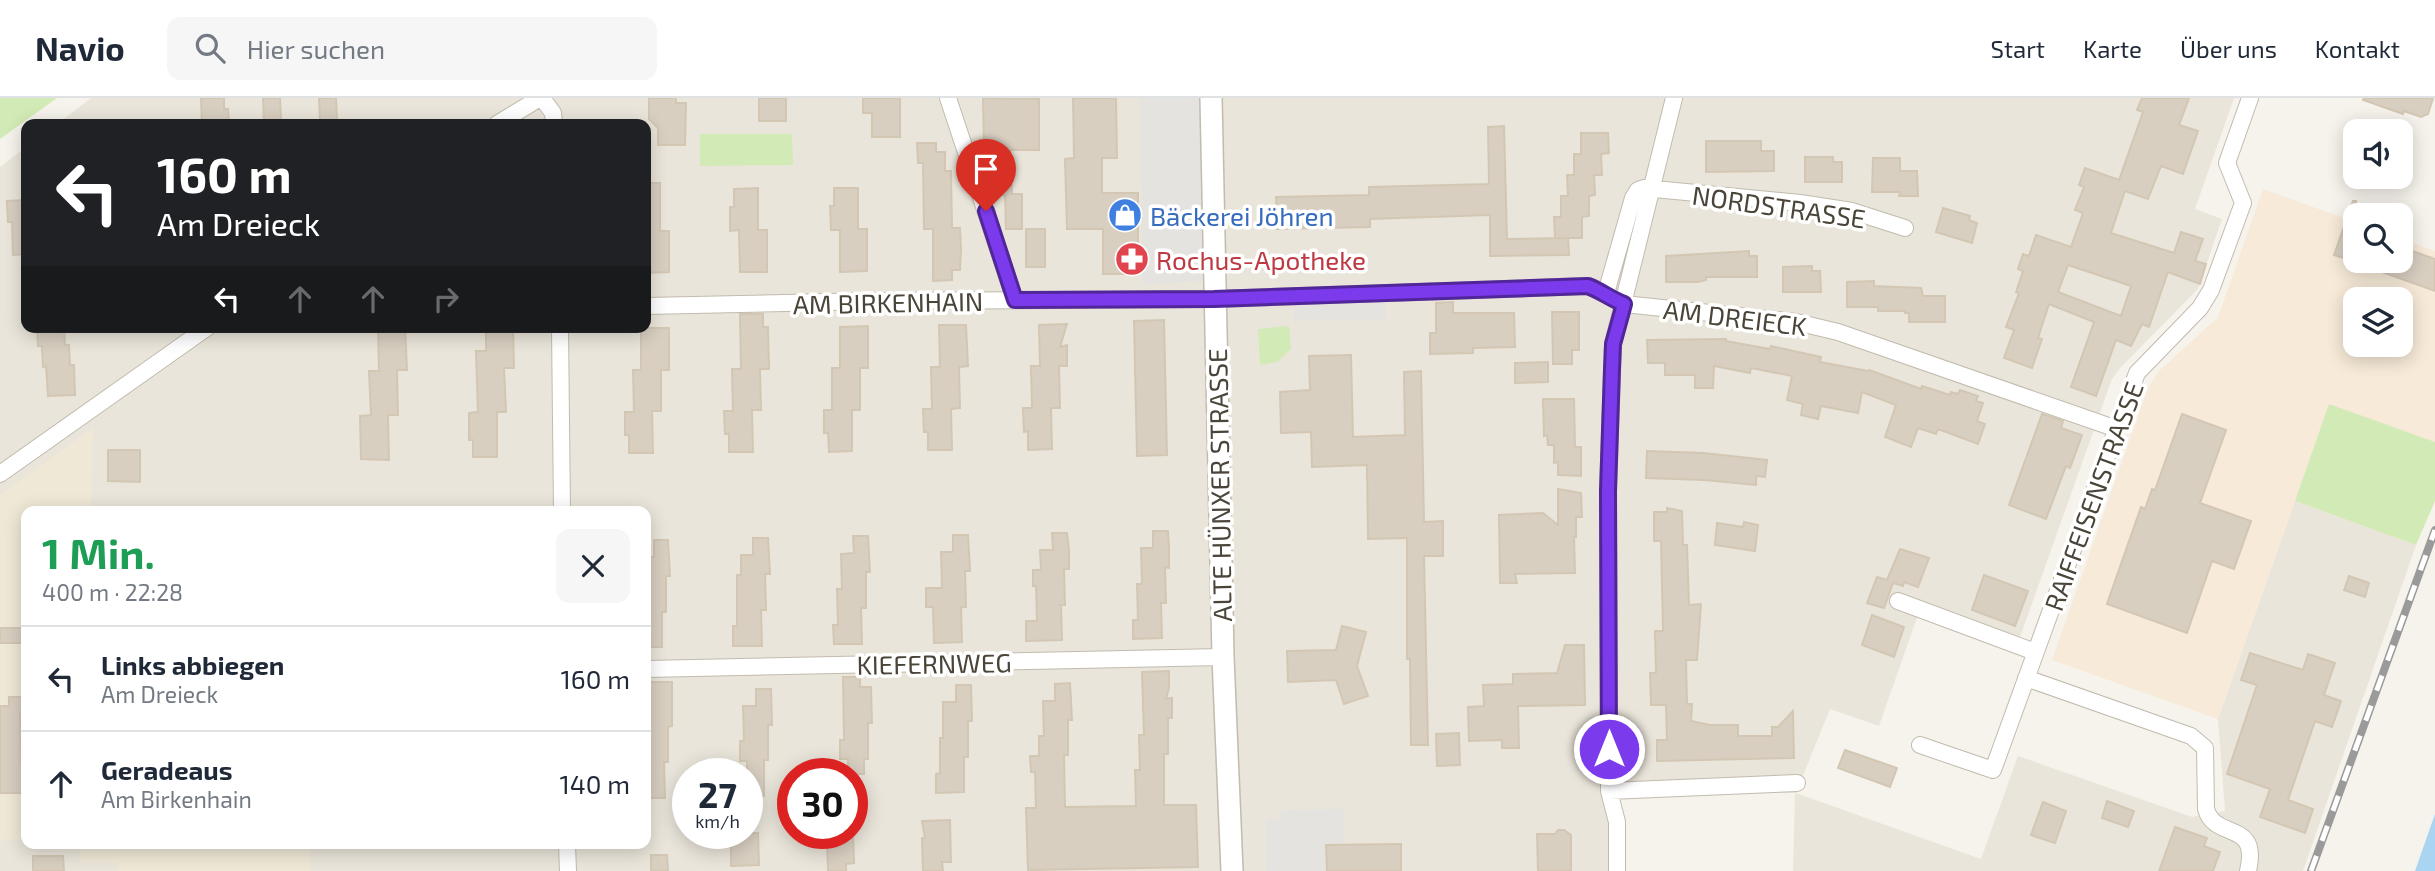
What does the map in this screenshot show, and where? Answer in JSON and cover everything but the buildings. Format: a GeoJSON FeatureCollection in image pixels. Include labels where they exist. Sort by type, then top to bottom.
{"type":"FeatureCollection","features":[{"type":"Feature","properties":{"kind":"street"},"geometry":{"type":"LineString","coordinates":[[505,119],[541,98],[553,113],[554,119]]}},
{"type":"Feature","properties":{"kind":"street"},"geometry":{"type":"LineString","coordinates":[[948,98],[1015,300]]}},
{"type":"Feature","properties":{"kind":"street","name":"ALTE HÜNXER STRASSE"},"geometry":{"type":"LineString","coordinates":[[1211,98],[1223,657],[1232,871]]}},
{"type":"Feature","properties":{"kind":"street"},"geometry":{"type":"LineString","coordinates":[[1617,871],[1617,822],[1609,791],[1609,478],[1613,344],[1674,98]]}},
{"type":"Feature","properties":{"kind":"street","name":"RAIFFEISENSTRASSE"},"geometry":{"type":"LineString","coordinates":[[1920,745],[1993,770],[2137,373],[2200,308],[2211,290],[2243,203],[2227,163],[2250,98]]}},
{"type":"Feature","properties":{"kind":"street"},"geometry":{"type":"LineString","coordinates":[[1606,293],[1633,198],[1638,190],[1653,189]]}},
{"type":"Feature","properties":{"kind":"street","name":"NORDSTRASSE"},"geometry":{"type":"LineString","coordinates":[[1653,189],[1800,203],[1852,211],[1905,228]]}},
{"type":"Feature","properties":{"kind":"street","name":"AM DREIECK"},"geometry":{"type":"LineString","coordinates":[[1214,299],[1588,286],[1624,304],[1796,322],[1838,332],[2117,429]]}},
{"type":"Feature","properties":{"kind":"street","name":"AM BIRKENHAIN"},"geometry":{"type":"LineString","coordinates":[[651,306],[1214,299]]}},
{"type":"Feature","properties":{"kind":"street"},"geometry":{"type":"LineString","coordinates":[[0,474],[200,333]]}},
{"type":"Feature","properties":{"kind":"street"},"geometry":{"type":"LineString","coordinates":[[561,333],[562,506]]}},
{"type":"Feature","properties":{"kind":"street"},"geometry":{"type":"LineString","coordinates":[[1899,601],[2035,652]]}},
{"type":"Feature","properties":{"kind":"street","name":"KIEFERNWEG"},"geometry":{"type":"LineString","coordinates":[[651,669],[1223,657]]}},
{"type":"Feature","properties":{"kind":"street"},"geometry":{"type":"LineString","coordinates":[[2026,678],[2191,736],[2205,748],[2206,809],[2209,817],[2219,827],[2233,830],[2243,836],[2249,849],[2248,871]]}},
{"type":"Feature","properties":{"kind":"street"},"geometry":{"type":"LineString","coordinates":[[1609,791],[1797,783]]}},
{"type":"Feature","properties":{"kind":"street"},"geometry":{"type":"LineString","coordinates":[[567,849],[568,871]]}},
{"type":"Feature","properties":{"kind":"shaded area"},"geometry":{"type":"Polygon","coordinates":[[[91,98],[2234,98],[2195,209],[2222,219],[2198,289],[2112,379],[2020,637],[1922,603],[1879,726],[1830,709],[1796,793],[1981,859],[2018,756],[2192,817],[2225,811],[2218,719],[2295,501],[2416,545],[2303,871],[1793,871],[1795,793],[1610,791],[1613,871],[0,871],[0,167],[21,151],[21,333],[651,333],[651,119],[64,119],[91,98]]]}},
{"type":"Feature","properties":{"kind":"shaded area"},"geometry":{"type":"Polygon","coordinates":[[[1140,98],[1204,98],[1206,281],[1142,284],[1140,98]]]}},
{"type":"Feature","properties":{"kind":"shaded area"},"geometry":{"type":"Polygon","coordinates":[[[2263,189],[2343,218],[2343,273],[2413,273],[2413,243],[2435,251],[2435,442],[2329,405],[2218,719],[2052,660],[2148,388],[2158,372],[2218,317],[2263,189]]]}},
{"type":"Feature","properties":{"kind":"shaded area"},"geometry":{"type":"Polygon","coordinates":[[[1385,294],[1386,319],[1293,321],[1294,297],[1385,294]]]}},
{"type":"Feature","properties":{"kind":"shaded area"},"geometry":{"type":"Polygon","coordinates":[[[93,428],[91,506],[21,506],[21,839],[0,840],[0,495],[93,428]]]}},
{"type":"Feature","properties":{"kind":"shaded area"},"geometry":{"type":"Polygon","coordinates":[[[1343,809],[1344,845],[1326,846],[1327,871],[1267,871],[1266,819],[1282,819],[1281,810],[1343,809]]]}},
{"type":"Feature","properties":{"kind":"shaded area"},"geometry":{"type":"Polygon","coordinates":[[[80,849],[309,849],[310,871],[118,871],[117,863],[80,863],[80,849]]]}},
{"type":"Feature","properties":{"kind":"green space"},"geometry":{"type":"Polygon","coordinates":[[[0,98],[57,98],[28,119],[21,119],[21,124],[0,139],[0,98]]]}},
{"type":"Feature","properties":{"kind":"green space"},"geometry":{"type":"Polygon","coordinates":[[[700,134],[792,134],[793,165],[700,166],[700,134]]]}},
{"type":"Feature","properties":{"kind":"green space"},"geometry":{"type":"Polygon","coordinates":[[[1289,326],[1291,349],[1277,362],[1260,365],[1258,329],[1289,326]]]}},
{"type":"Feature","properties":{"kind":"green space"},"geometry":{"type":"Polygon","coordinates":[[[2329,404],[2435,442],[2435,501],[2416,545],[2295,501],[2329,404]]]}},
{"type":"Feature","properties":{"kind":"water"},"geometry":{"type":"Polygon","coordinates":[[[2435,814],[2435,871],[2415,871],[2435,814]]]}},
{"type":"Feature","properties":{"kind":"railway"},"geometry":{"type":"LineString","coordinates":[[2311,871],[2435,530]]}},
{"type":"Feature","properties":{"kind":"place","name":"Bäckerei Jöhren"},"geometry":{"type":"Point","coordinates":[1125,215]}},
{"type":"Feature","properties":{"kind":"place","name":"Rochus-Apotheke"},"geometry":{"type":"Point","coordinates":[1132,259]}},
{"type":"Feature","properties":{"kind":"route"},"geometry":{"type":"LineString","coordinates":[[986,211],[1015,300],[1214,299],[1588,286],[1624,304],[1613,344],[1612,369],[1608,491],[1609,749]]}}]}
